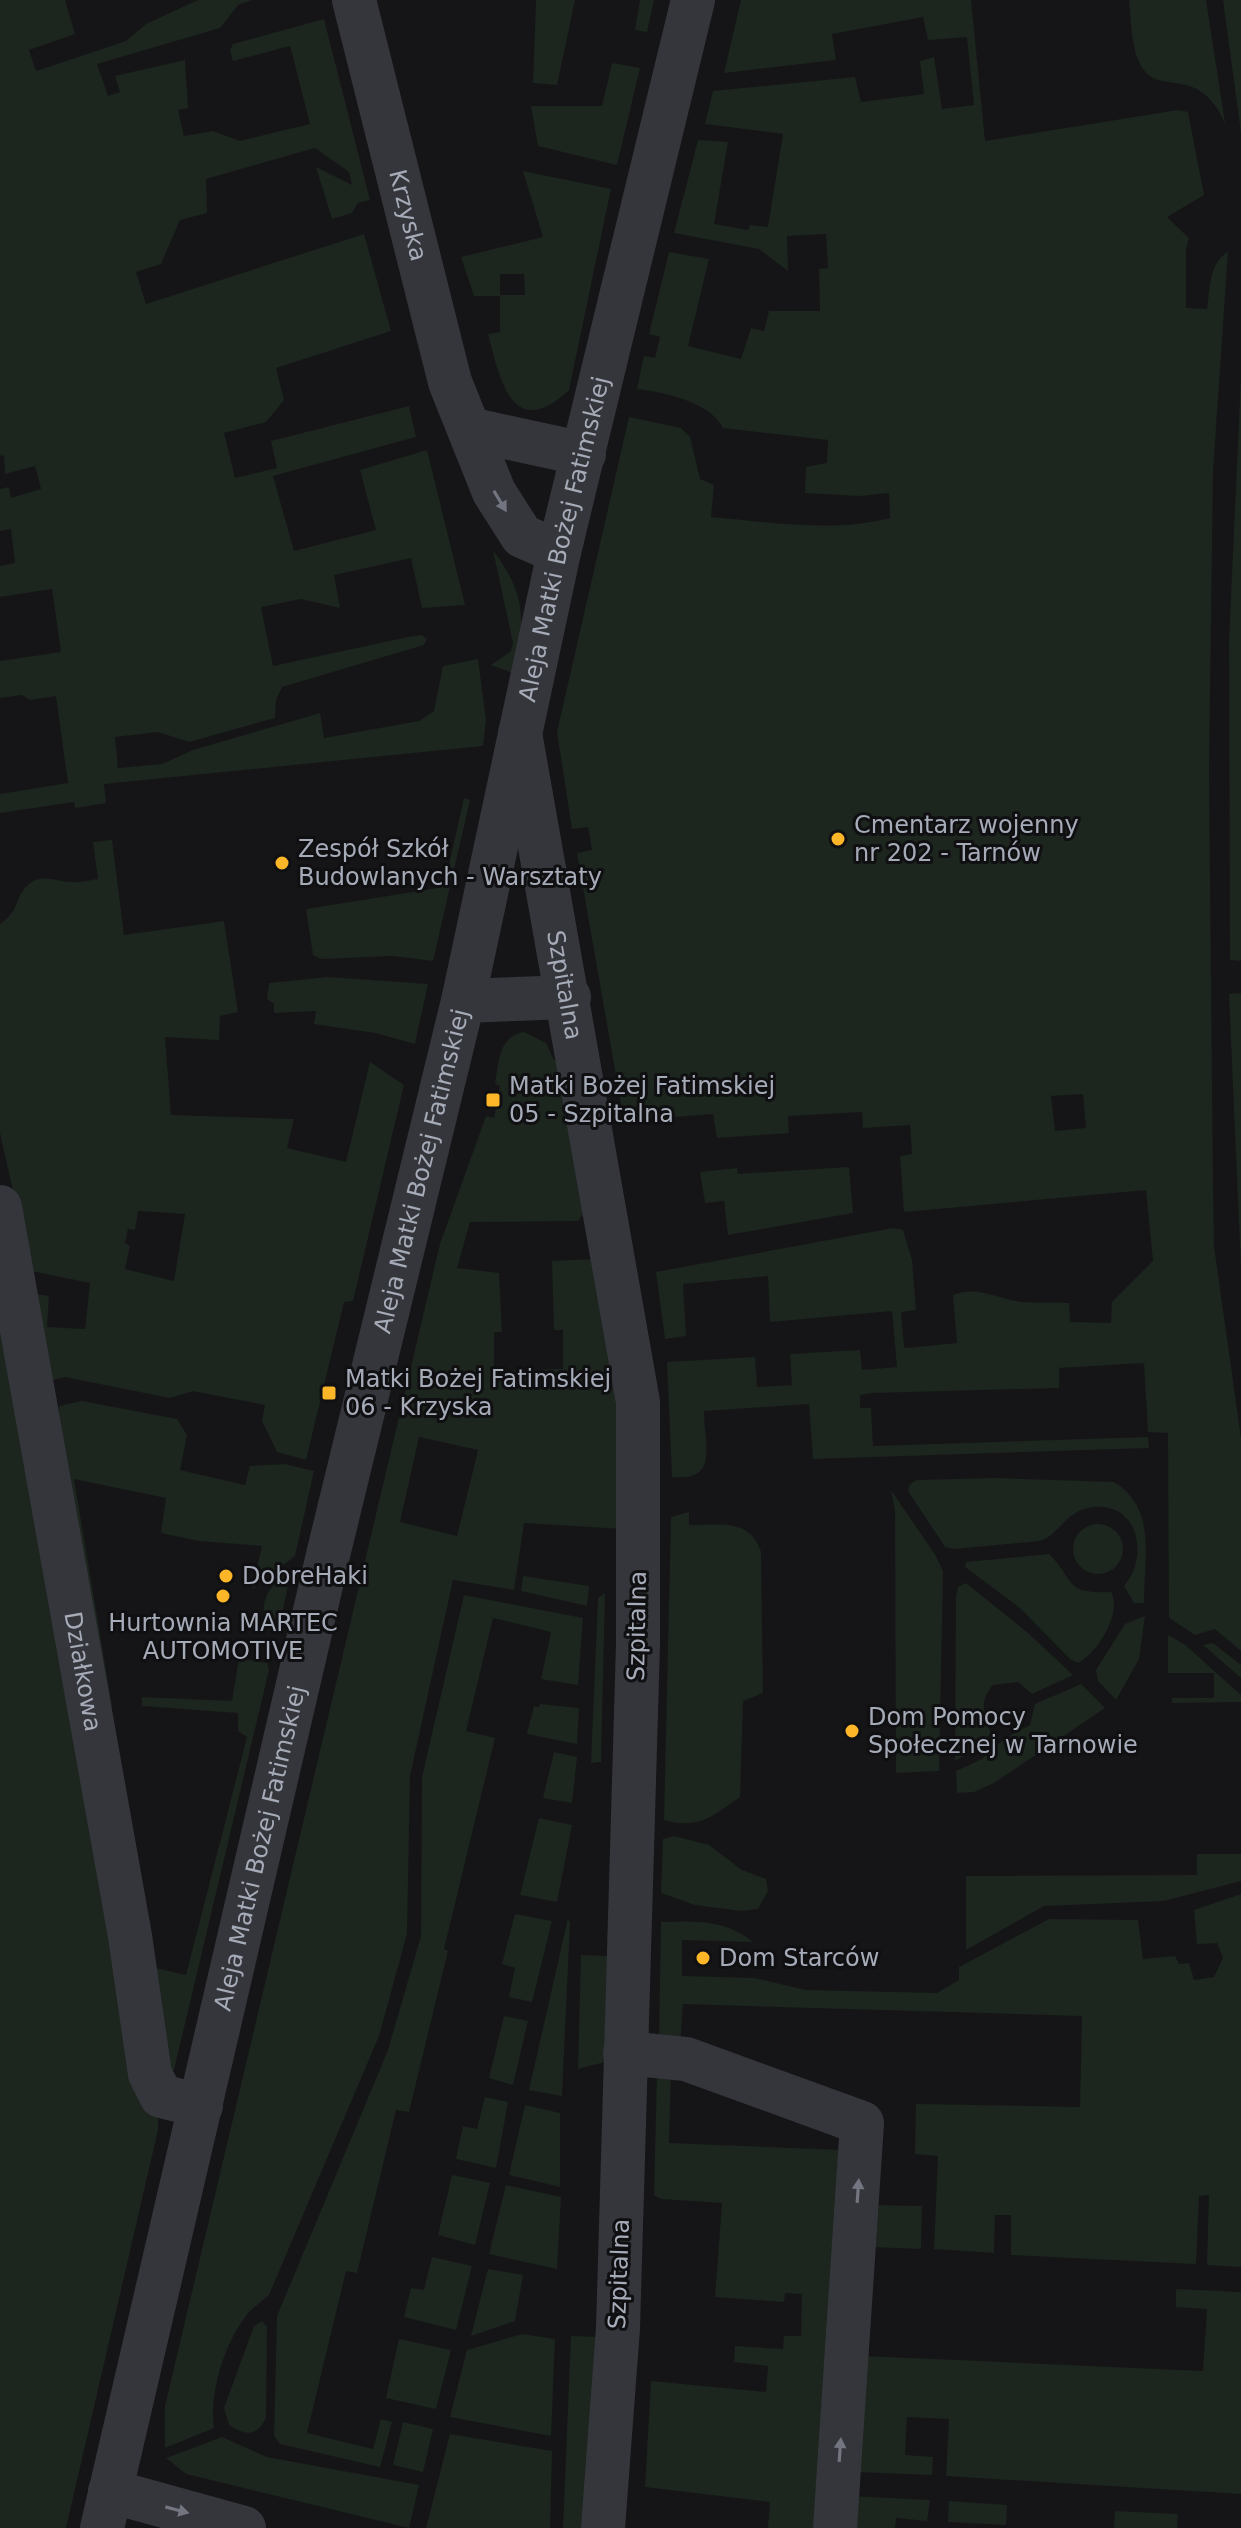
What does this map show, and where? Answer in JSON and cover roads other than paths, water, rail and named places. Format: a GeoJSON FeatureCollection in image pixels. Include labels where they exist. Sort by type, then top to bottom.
{"type":"FeatureCollection","features":[{"type":"Feature","properties":{"kind":"street","name":"Krzyska"},"geometry":{"type":"LineString","coordinates":[[354,0],[436,332],[469,429],[494,492],[522,536],[559,552]]}},
{"type":"Feature","properties":{"kind":"street","name":"Aleja Matki Bożej Fatimskiej"},"geometry":{"type":"LineString","coordinates":[[106,2510],[328,1555],[463,1001],[559,552],[693,0]]}},
{"type":"Feature","properties":{"kind":"street"},"geometry":{"type":"LineString","coordinates":[[469,429],[584,454]]}},
{"type":"Feature","properties":{"kind":"street","name":"Szpitalna"},"geometry":{"type":"LineString","coordinates":[[520,733],[638,1402],[638,1644],[618,2328],[603,2528]]}},
{"type":"Feature","properties":{"kind":"street"},"geometry":{"type":"LineString","coordinates":[[463,1001],[569,997]]}},
{"type":"Feature","properties":{"kind":"street","name":"Działkowa"},"geometry":{"type":"LineString","coordinates":[[0,1207],[130,1936],[150,2074],[161,2096],[201,2106]]}},
{"type":"Feature","properties":{"kind":"street"},"geometry":{"type":"LineString","coordinates":[[625,2053],[686,2059],[862,2123],[835,2528]]}},
{"type":"Feature","properties":{"kind":"street"},"geometry":{"type":"LineString","coordinates":[[106,2510],[244,2528]]}},
{"type":"Feature","properties":{"kind":"place","name":"Cmentarz wojenny nr 202 - Tarnów"},"geometry":{"type":"Point","coordinates":[838,839]}},
{"type":"Feature","properties":{"kind":"place","name":"Zespół Szkół Budowlanych - Warsztaty"},"geometry":{"type":"Point","coordinates":[282,863]}},
{"type":"Feature","properties":{"kind":"place","name":"Matki Bożej Fatimskiej 05 - Szpitalna"},"geometry":{"type":"Point","coordinates":[493,1100]}},
{"type":"Feature","properties":{"kind":"place","name":"Matki Bożej Fatimskiej 06 - Krzyska"},"geometry":{"type":"Point","coordinates":[329,1393]}},
{"type":"Feature","properties":{"kind":"place","name":"DobreHaki"},"geometry":{"type":"Point","coordinates":[226,1576]}},
{"type":"Feature","properties":{"kind":"place","name":"Hurtownia MARTEC AUTOMOTIVE"},"geometry":{"type":"Point","coordinates":[223,1596]}},
{"type":"Feature","properties":{"kind":"place","name":"Dom Pomocy Społecznej w Tarnowie"},"geometry":{"type":"Point","coordinates":[852,1731]}},
{"type":"Feature","properties":{"kind":"place","name":"Dom Starców"},"geometry":{"type":"Point","coordinates":[703,1958]}}]}
